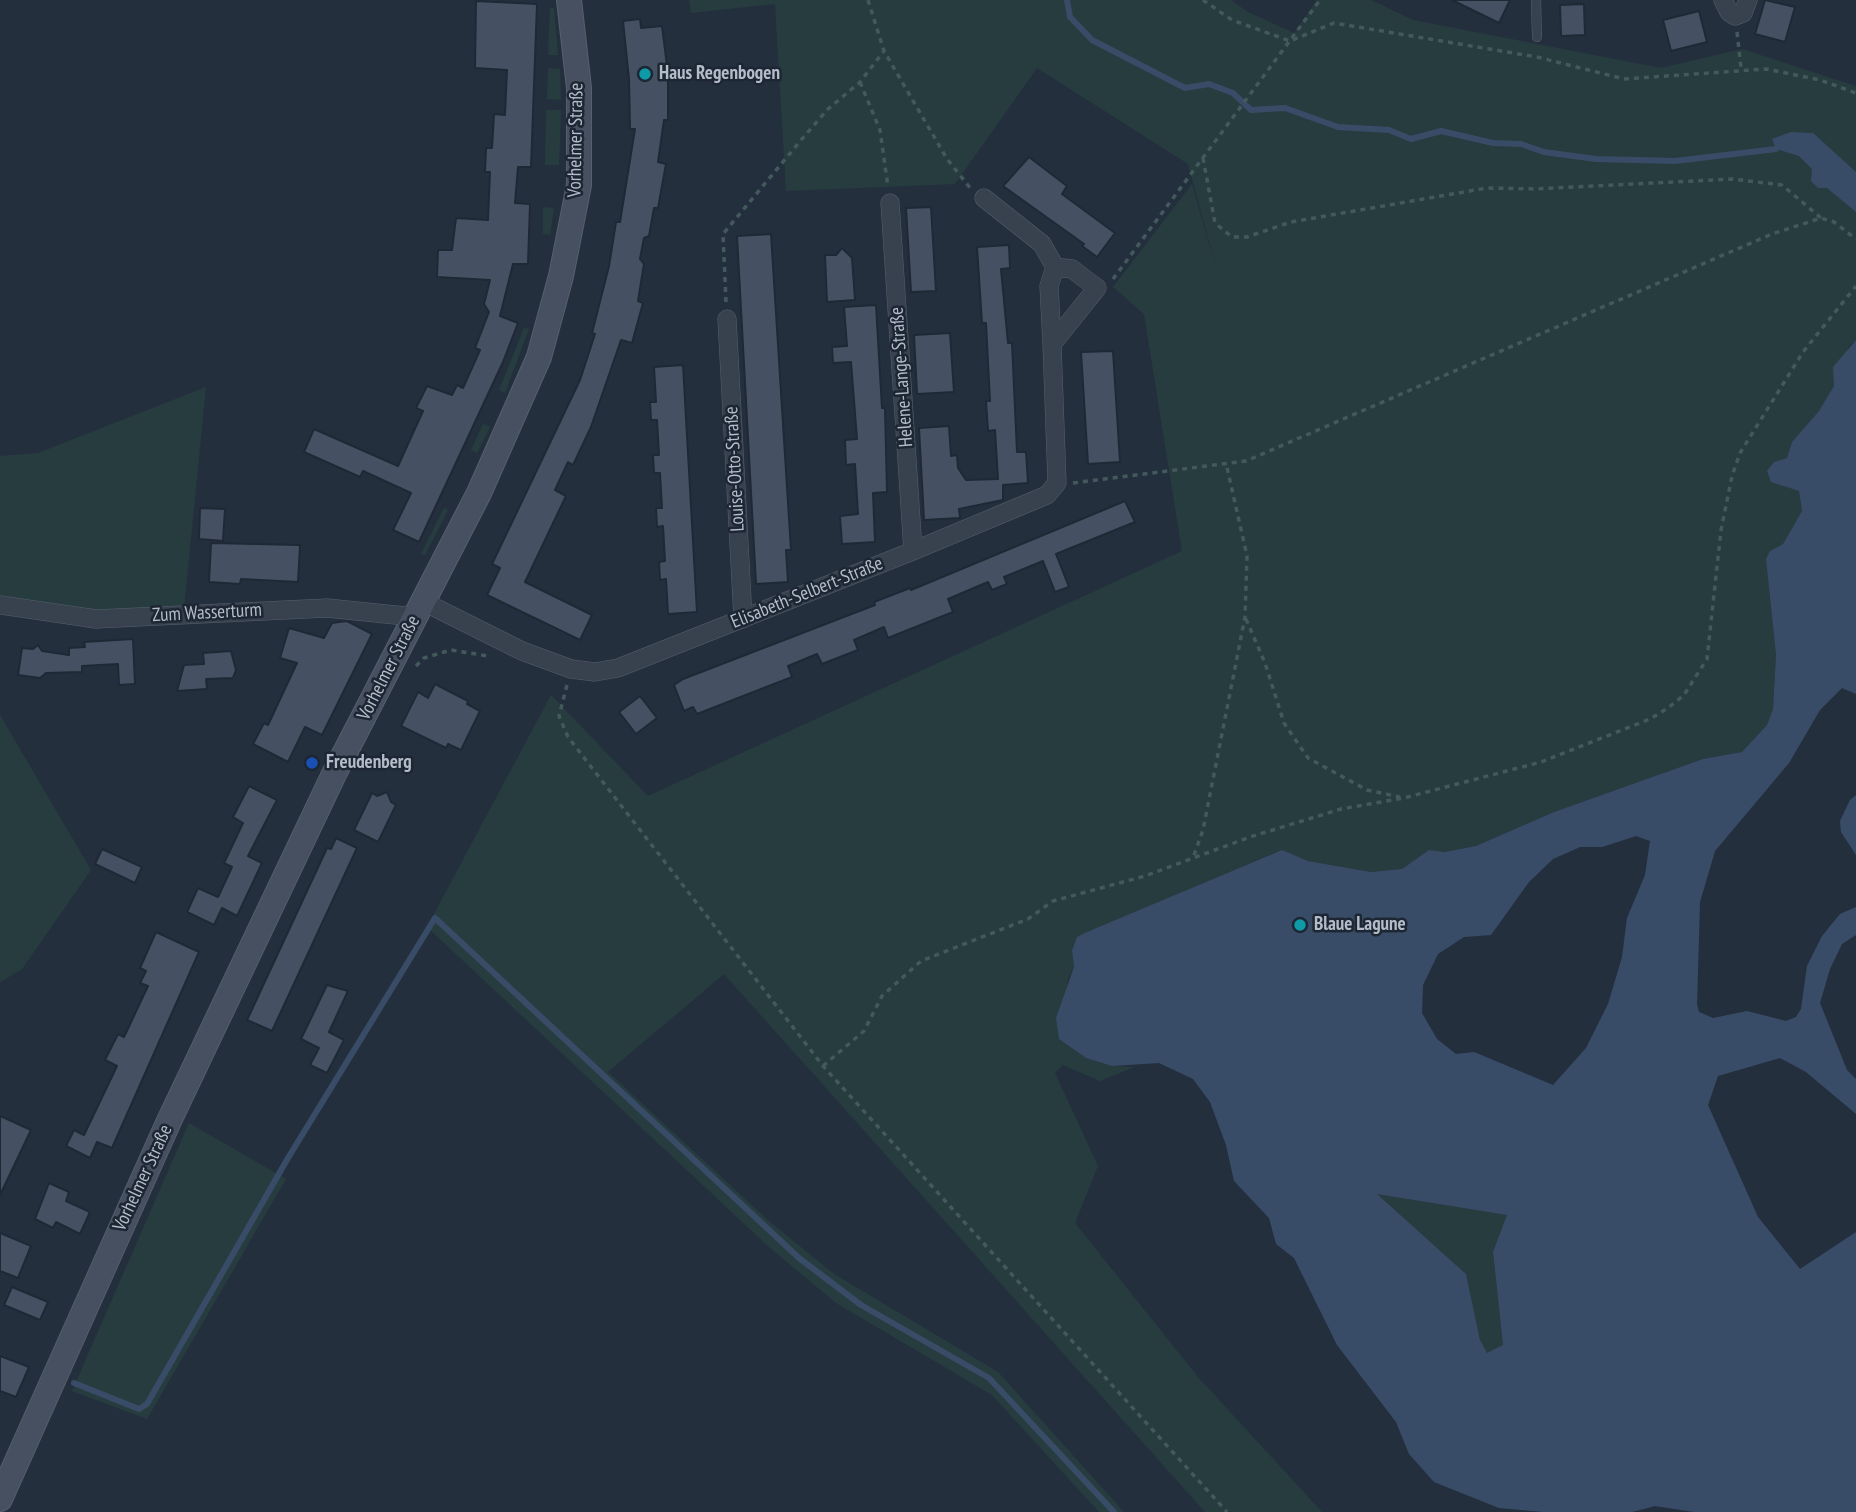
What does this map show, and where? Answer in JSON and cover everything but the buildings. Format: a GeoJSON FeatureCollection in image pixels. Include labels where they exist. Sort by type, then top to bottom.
{"type":"FeatureCollection","features":[{"type":"Feature","properties":{"kind":"street","name":"Vorhelmer Straße"},"geometry":{"type":"LineString","coordinates":[[0,1499],[169,1121],[335,772],[479,493],[539,357],[561,276],[579,185],[579,88],[569,0]]}},
{"type":"Feature","properties":{"kind":"street"},"geometry":{"type":"LineString","coordinates":[[1723,0],[1729,12],[1735,16],[1743,12],[1748,0]]}},
{"type":"Feature","properties":{"kind":"street"},"geometry":{"type":"LineString","coordinates":[[984,198],[1042,244],[1055,267],[1049,286],[1057,483]]}},
{"type":"Feature","properties":{"kind":"street","name":"Helene-Lange-Straße"},"geometry":{"type":"LineString","coordinates":[[890,203],[913,551]]}},
{"type":"Feature","properties":{"kind":"street"},"geometry":{"type":"LineString","coordinates":[[1052,344],[1097,288],[1072,269],[1055,267]]}},
{"type":"Feature","properties":{"kind":"street","name":"Louise-Otto-Straße"},"geometry":{"type":"LineString","coordinates":[[727,318],[743,619]]}},
{"type":"Feature","properties":{"kind":"street","name":"Elisabeth-Selbert-Straße"},"geometry":{"type":"LineString","coordinates":[[419,610],[522,651],[569,677],[618,668],[1047,495],[1057,483]]}},
{"type":"Feature","properties":{"kind":"street","name":"Zum Wasserturm"},"geometry":{"type":"LineString","coordinates":[[0,605],[96,619],[327,608],[419,610]]}},
{"type":"Feature","properties":{"kind":"lane"},"geometry":{"type":"LineString","coordinates":[[1536,0],[1537,37]]}},
{"type":"Feature","properties":{"kind":"path"},"geometry":{"type":"LineString","coordinates":[[868,0],[884,51],[947,159],[968,187],[984,198]]}},
{"type":"Feature","properties":{"kind":"path"},"geometry":{"type":"LineString","coordinates":[[1203,0],[1233,20],[1290,41],[1334,23],[1537,57],[1624,79],[1741,68],[1766,69],[1820,80],[1856,93]]}},
{"type":"Feature","properties":{"kind":"path"},"geometry":{"type":"LineString","coordinates":[[1097,288],[1118,276],[1320,0]]}},
{"type":"Feature","properties":{"kind":"path"},"geometry":{"type":"LineString","coordinates":[[1735,16],[1741,68]]}},
{"type":"Feature","properties":{"kind":"path"},"geometry":{"type":"LineString","coordinates":[[727,318],[723,234],[827,110],[860,82],[884,51]]}},
{"type":"Feature","properties":{"kind":"path"},"geometry":{"type":"LineString","coordinates":[[860,82],[880,130],[890,203]]}},
{"type":"Feature","properties":{"kind":"path"},"geometry":{"type":"LineString","coordinates":[[1203,158],[1215,223],[1232,237],[1247,237],[1291,222],[1487,188],[1536,189],[1732,179],[1782,185],[1821,218],[1834,222],[1856,239]]}},
{"type":"Feature","properties":{"kind":"path"},"geometry":{"type":"LineString","coordinates":[[1057,483],[1246,461],[1772,234],[1821,218]]}},
{"type":"Feature","properties":{"kind":"path"},"geometry":{"type":"LineString","coordinates":[[823,1066],[864,1031],[882,996],[921,961],[977,936],[1028,919],[1053,901],[1145,876],[1341,808],[1404,798],[1541,761],[1650,719],[1684,695],[1707,659],[1721,530],[1732,476],[1740,453],[1803,352],[1856,286]]}},
{"type":"Feature","properties":{"kind":"path"},"geometry":{"type":"LineString","coordinates":[[1194,857],[1203,830],[1245,617],[1247,556],[1238,529],[1226,463]]}},
{"type":"Feature","properties":{"kind":"path"},"geometry":{"type":"LineString","coordinates":[[1245,617],[1265,663],[1284,723],[1308,758],[1367,790],[1404,798]]}},
{"type":"Feature","properties":{"kind":"path"},"geometry":{"type":"LineString","coordinates":[[390,666],[407,674],[424,658],[451,650],[496,657]]}},
{"type":"Feature","properties":{"kind":"path"},"geometry":{"type":"LineString","coordinates":[[557,682],[569,677]]}},
{"type":"Feature","properties":{"kind":"path"},"geometry":{"type":"LineString","coordinates":[[569,677],[559,716],[568,737],[823,1066],[1227,1512]]}},
{"type":"Feature","properties":{"kind":"green space"},"geometry":{"type":"Polygon","coordinates":[[[689,0],[1231,0],[1248,12],[1294,33],[1317,0],[1371,0],[1413,20],[1661,68],[1742,49],[1856,86],[1856,340],[1849,346],[1834,386],[1819,411],[1792,442],[1787,458],[1774,462],[1772,482],[1799,491],[1802,512],[1783,544],[1771,551],[1766,559],[1776,655],[1773,709],[1767,725],[1742,752],[1703,759],[1554,812],[1476,846],[1444,852],[1429,850],[1402,869],[1371,872],[1308,861],[1281,850],[1077,937],[1072,949],[1074,967],[1068,979],[1059,1039],[1086,1058],[1112,1066],[1134,1067],[1100,1081],[1063,1065],[1055,1073],[1098,1166],[1075,1223],[1198,1377],[1322,1512],[1205,1512],[724,974],[608,1072],[770,1222],[834,1274],[998,1372],[1124,1512],[1099,1512],[992,1395],[836,1303],[770,1248],[427,927],[551,695],[648,796],[1182,551],[1144,314],[1113,287],[1192,184],[1219,278],[1188,164],[1037,68],[955,184],[786,191],[775,4],[691,13],[689,0]]]}},
{"type":"Feature","properties":{"kind":"green space"},"geometry":{"type":"Polygon","coordinates":[[[550,8],[554,8],[558,55],[548,55],[550,8]]]}},
{"type":"Feature","properties":{"kind":"green space"},"geometry":{"type":"Polygon","coordinates":[[[548,68],[560,69],[561,100],[547,99],[548,68]]]}},
{"type":"Feature","properties":{"kind":"green space"},"geometry":{"type":"Polygon","coordinates":[[[546,110],[561,110],[559,165],[545,165],[546,110]]]}},
{"type":"Feature","properties":{"kind":"green space"},"geometry":{"type":"Polygon","coordinates":[[[543,207],[554,208],[550,235],[543,234],[543,207]]]}},
{"type":"Feature","properties":{"kind":"green space"},"geometry":{"type":"Polygon","coordinates":[[[524,328],[529,329],[505,393],[499,390],[524,328]]]}},
{"type":"Feature","properties":{"kind":"green space"},"geometry":{"type":"Polygon","coordinates":[[[206,387],[184,608],[98,612],[0,597],[0,456],[38,453],[206,387]]]}},
{"type":"Feature","properties":{"kind":"green space"},"geometry":{"type":"Polygon","coordinates":[[[483,424],[490,427],[477,453],[471,450],[483,424]]]}},
{"type":"Feature","properties":{"kind":"green space"},"geometry":{"type":"Polygon","coordinates":[[[444,508],[448,510],[425,555],[421,554],[444,508]]]}},
{"type":"Feature","properties":{"kind":"green space"},"geometry":{"type":"Polygon","coordinates":[[[0,715],[91,870],[22,969],[0,982],[0,715]]]}},
{"type":"Feature","properties":{"kind":"green space"},"geometry":{"type":"Polygon","coordinates":[[[189,1123],[286,1179],[147,1419],[72,1391],[189,1123]]]}},
{"type":"Feature","properties":{"kind":"green space"},"geometry":{"type":"Polygon","coordinates":[[[1376,1193],[1508,1215],[1493,1252],[1503,1345],[1487,1354],[1480,1340],[1466,1274],[1376,1193]]]}},
{"type":"Feature","properties":{"kind":"water"},"geometry":{"type":"Polygon","coordinates":[[[1791,132],[1813,133],[1856,172],[1856,212],[1827,188],[1818,188],[1811,181],[1812,169],[1799,156],[1776,149],[1772,139],[1791,132]]]}},
{"type":"Feature","properties":{"kind":"water","name":"Blaue Lagune"},"geometry":{"type":"Polygon","coordinates":[[[1856,340],[1856,694],[1842,688],[1820,710],[1789,763],[1715,851],[1700,902],[1697,1004],[1699,1012],[1713,1018],[1747,1011],[1786,1021],[1796,1017],[1801,1009],[1807,966],[1822,936],[1840,914],[1856,907],[1856,935],[1842,944],[1830,969],[1820,1003],[1847,1070],[1856,1079],[1856,1114],[1806,1072],[1780,1058],[1718,1076],[1708,1105],[1758,1217],[1800,1269],[1856,1232],[1856,1512],[1694,1512],[1655,1506],[1632,1512],[1543,1512],[1499,1508],[1434,1482],[1409,1454],[1396,1422],[1337,1345],[1294,1258],[1276,1244],[1269,1218],[1234,1181],[1226,1145],[1210,1102],[1193,1079],[1159,1063],[1112,1066],[1086,1058],[1059,1039],[1056,1018],[1074,967],[1072,950],[1077,937],[1087,932],[1282,850],[1308,861],[1371,872],[1402,869],[1429,850],[1445,852],[1476,846],[1554,812],[1703,759],[1742,752],[1767,725],[1773,709],[1776,655],[1766,559],[1770,551],[1783,544],[1802,511],[1799,491],[1771,482],[1767,471],[1774,462],[1787,458],[1792,442],[1819,411],[1834,386],[1833,367],[1856,340]],[[1636,836],[1602,847],[1580,847],[1553,859],[1529,882],[1491,935],[1464,937],[1438,954],[1423,985],[1422,1013],[1437,1039],[1456,1054],[1474,1052],[1553,1085],[1586,1048],[1608,1004],[1622,957],[1627,918],[1645,875],[1650,841],[1636,836]],[[1377,1194],[1466,1274],[1480,1340],[1487,1353],[1503,1345],[1493,1252],[1507,1215],[1377,1194]]]}},
{"type":"Feature","properties":{"kind":"water"},"geometry":{"type":"Polygon","coordinates":[[[1856,795],[1856,855],[1841,832],[1840,821],[1850,800],[1856,795]]]}},
{"type":"Feature","properties":{"kind":"waterway"},"geometry":{"type":"LineString","coordinates":[[1067,0],[1070,17],[1092,40],[1185,88],[1209,84],[1233,93],[1251,110],[1285,108],[1338,127],[1389,130],[1411,139],[1441,131],[1493,143],[1521,144],[1544,152],[1596,159],[1675,161],[1776,149]]}},
{"type":"Feature","properties":{"kind":"waterway"},"geometry":{"type":"LineString","coordinates":[[74,1383],[139,1409],[147,1404],[288,1158],[435,918],[799,1258],[861,1305],[989,1378],[1114,1512]]}},
{"type":"Feature","properties":{"kind":"place","name":"Haus Regenbogen"},"geometry":{"type":"Point","coordinates":[645,74]}},
{"type":"Feature","properties":{"kind":"place","name":"Freudenberg"},"geometry":{"type":"Point","coordinates":[312,763]}},
{"type":"Feature","properties":{"kind":"place","name":"Blaue Lagune"},"geometry":{"type":"Point","coordinates":[1300,925]}}]}
